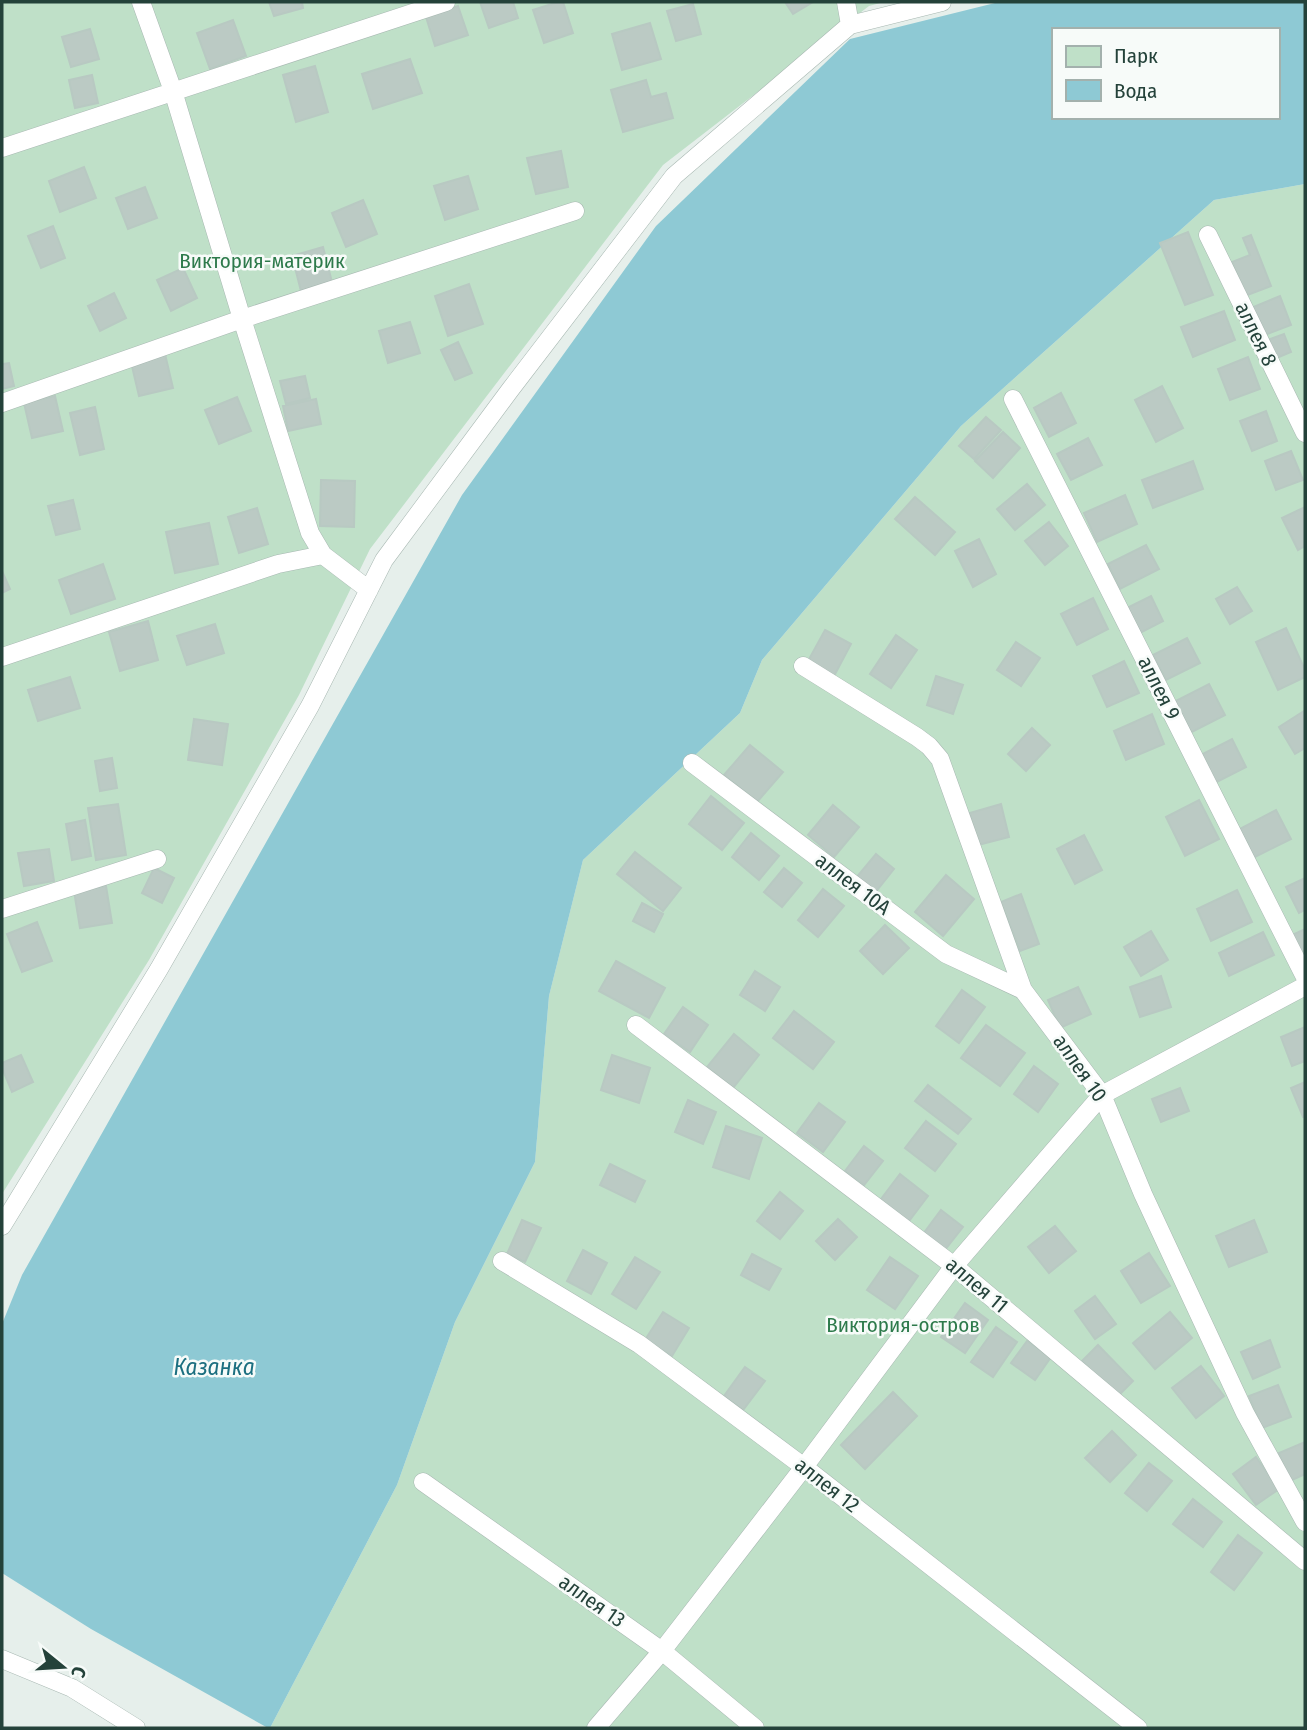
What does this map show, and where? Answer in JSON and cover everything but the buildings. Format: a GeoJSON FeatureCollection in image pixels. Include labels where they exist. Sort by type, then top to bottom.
{"type":"FeatureCollection","features":[{"type":"Feature","properties":{"kind":"lane"},"geometry":{"type":"LineString","coordinates":[[141,2],[173,91],[310,533],[323,555],[369,590]]}},
{"type":"Feature","properties":{"kind":"lane"},"geometry":{"type":"LineString","coordinates":[[2,148],[446,2]]}},
{"type":"Feature","properties":{"kind":"lane"},"geometry":{"type":"LineString","coordinates":[[846,2],[850,25]]}},
{"type":"Feature","properties":{"kind":"lane"},"geometry":{"type":"LineString","coordinates":[[2,1226],[159,969],[310,706],[383,560],[518,379],[674,176],[850,25],[942,2]]}},
{"type":"Feature","properties":{"kind":"lane"},"geometry":{"type":"LineString","coordinates":[[2,403],[242,320],[575,211]]}},
{"type":"Feature","properties":{"kind":"lane","name":"аллея 8"},"geometry":{"type":"LineString","coordinates":[[1208,235],[1305,433]]}},
{"type":"Feature","properties":{"kind":"lane","name":"аллея 9"},"geometry":{"type":"LineString","coordinates":[[1013,399],[1305,977]]}},
{"type":"Feature","properties":{"kind":"lane"},"geometry":{"type":"LineString","coordinates":[[2,657],[278,564],[323,555]]}},
{"type":"Feature","properties":{"kind":"lane","name":"аллея 10"},"geometry":{"type":"LineString","coordinates":[[803,666],[917,737],[940,759],[1023,990],[1102,1095],[1143,1195],[1245,1413],[1305,1522]]}},
{"type":"Feature","properties":{"kind":"lane","name":"аллея 10А"},"geometry":{"type":"LineString","coordinates":[[692,763],[946,954],[1023,990]]}},
{"type":"Feature","properties":{"kind":"lane"},"geometry":{"type":"LineString","coordinates":[[2,909],[157,859]]}},
{"type":"Feature","properties":{"kind":"lane"},"geometry":{"type":"LineString","coordinates":[[596,1728],[662,1651],[954,1266],[1102,1095],[1305,986]]}},
{"type":"Feature","properties":{"kind":"lane","name":"аллея 11"},"geometry":{"type":"LineString","coordinates":[[636,1025],[954,1266],[1305,1561]]}},
{"type":"Feature","properties":{"kind":"lane","name":"аллея 12"},"geometry":{"type":"LineString","coordinates":[[502,1261],[639,1343],[804,1467],[1138,1728]]}},
{"type":"Feature","properties":{"kind":"lane","name":"аллея 13"},"geometry":{"type":"LineString","coordinates":[[423,1482],[662,1651],[755,1728]]}},
{"type":"Feature","properties":{"kind":"lane"},"geometry":{"type":"LineString","coordinates":[[2,1659],[72,1688],[136,1728]]}},
{"type":"Feature","properties":{"kind":"green space","name":"Виктория-материк"},"geometry":{"type":"Polygon","coordinates":[[[2,2],[884,2],[869,6],[663,165],[370,549],[299,695],[149,960],[2,1194],[2,2]]]}},
{"type":"Feature","properties":{"kind":"green space","name":"Виктория-остров"},"geometry":{"type":"Polygon","coordinates":[[[1305,184],[1305,1728],[270,1728],[397,1485],[455,1322],[535,1162],[549,996],[583,860],[740,713],[762,660],[961,426],[1214,200],[1305,184]]]}},
{"type":"Feature","properties":{"kind":"water","name":"Казанка"},"geometry":{"type":"Polygon","coordinates":[[[999,2],[1305,2],[1305,184],[1214,200],[961,426],[762,660],[740,713],[583,860],[549,996],[535,1162],[455,1322],[397,1485],[268,1728],[91,1629],[2,1573],[2,1324],[22,1275],[462,495],[656,226],[850,39],[999,2]]]}}]}
